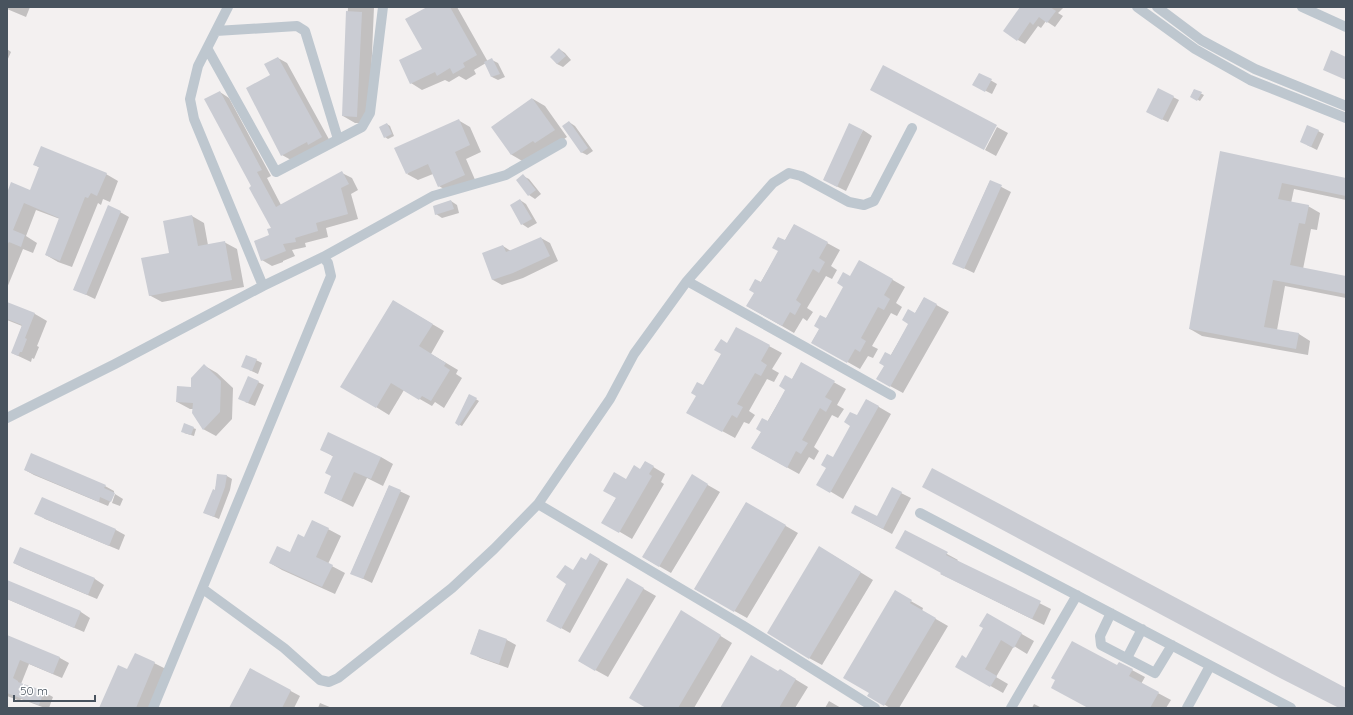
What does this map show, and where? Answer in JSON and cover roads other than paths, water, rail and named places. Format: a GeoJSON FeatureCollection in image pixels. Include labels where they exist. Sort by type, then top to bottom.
{"type":"FeatureCollection","features":[{"type":"Feature","properties":{"kind":"street"},"geometry":{"type":"LineString","coordinates":[[228,7],[198,66],[190,99],[194,119],[263,286]]}},
{"type":"Feature","properties":{"kind":"street"},"geometry":{"type":"LineString","coordinates":[[207,48],[276,172],[362,127],[370,113],[383,7]]}},
{"type":"Feature","properties":{"kind":"street"},"geometry":{"type":"LineString","coordinates":[[1137,7],[1196,50],[1250,80],[1346,118]]}},
{"type":"Feature","properties":{"kind":"street"},"geometry":{"type":"LineString","coordinates":[[1156,7],[1201,40],[1255,69],[1346,106]]}},
{"type":"Feature","properties":{"kind":"street"},"geometry":{"type":"LineString","coordinates":[[1302,7],[1346,27]]}},
{"type":"Feature","properties":{"kind":"street"},"geometry":{"type":"LineString","coordinates":[[216,31],[297,26],[305,31],[338,139]]}},
{"type":"Feature","properties":{"kind":"street"},"geometry":{"type":"LineString","coordinates":[[203,589],[284,648],[320,680],[332,681],[338,678],[452,588],[494,549],[538,504],[610,399],[634,354],[687,281],[773,183],[789,173],[801,176],[850,202],[864,205],[874,201],[912,128]]}},
{"type":"Feature","properties":{"kind":"street"},"geometry":{"type":"LineString","coordinates":[[7,418],[115,364],[263,286],[323,257],[433,196],[506,175],[562,143]]}},
{"type":"Feature","properties":{"kind":"street"},"geometry":{"type":"LineString","coordinates":[[153,708],[332,276],[328,263],[323,257]]}},
{"type":"Feature","properties":{"kind":"street"},"geometry":{"type":"LineString","coordinates":[[687,281],[891,395]]}},
{"type":"Feature","properties":{"kind":"street"},"geometry":{"type":"LineString","coordinates":[[538,504],[742,625],[875,708]]}},
{"type":"Feature","properties":{"kind":"street"},"geometry":{"type":"LineString","coordinates":[[920,513],[1291,708]]}},
{"type":"Feature","properties":{"kind":"street"},"geometry":{"type":"LineString","coordinates":[[1011,708],[1077,595]]}},
{"type":"Feature","properties":{"kind":"street"},"geometry":{"type":"LineString","coordinates":[[1111,613],[1100,636],[1102,645],[1156,673],[1172,645]]}},
{"type":"Feature","properties":{"kind":"street"},"geometry":{"type":"LineString","coordinates":[[1127,658],[1142,629]]}},
{"type":"Feature","properties":{"kind":"street"},"geometry":{"type":"LineString","coordinates":[[1187,708],[1210,666]]}}]}
